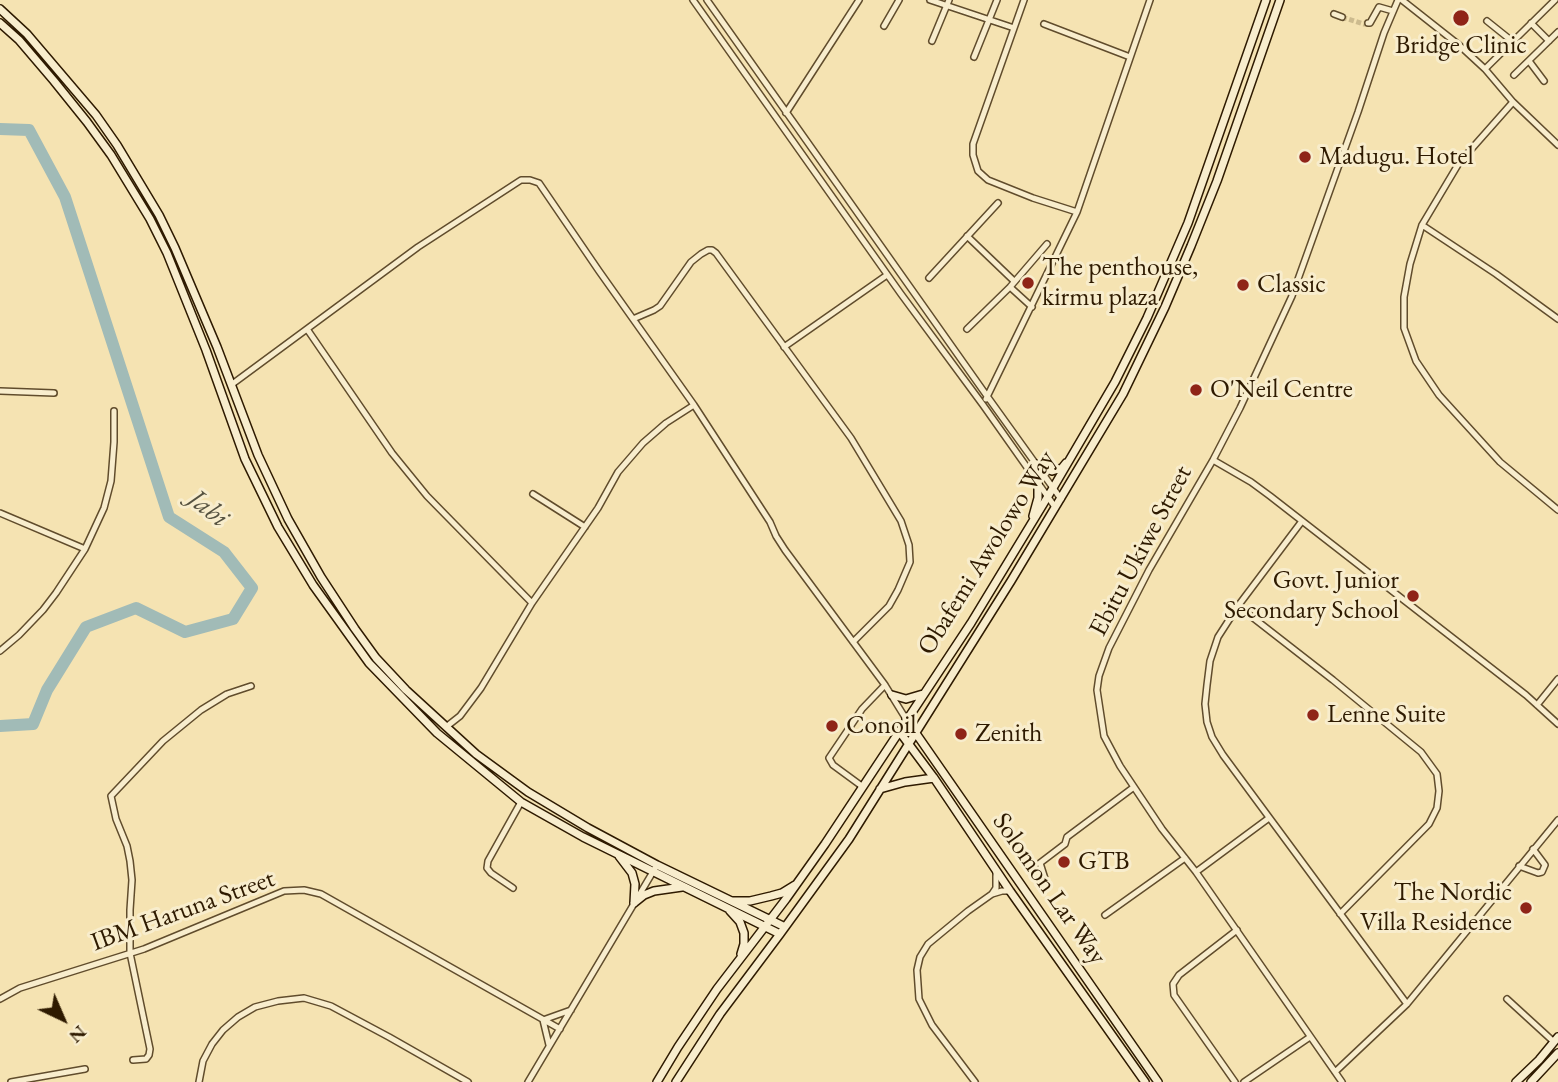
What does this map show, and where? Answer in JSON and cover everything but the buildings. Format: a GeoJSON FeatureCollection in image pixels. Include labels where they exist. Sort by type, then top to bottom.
{"type":"FeatureCollection","features":[{"type":"Feature","properties":{"kind":"main road","name":"Obafemi Awolowo Way"},"geometry":{"type":"LineString","coordinates":[[657,1082],[697,1018],[799,883],[971,623],[1070,460],[1132,350],[1177,251],[1266,0]]}},
{"type":"Feature","properties":{"kind":"main road","name":"Obafemi Awolowo Way"},"geometry":{"type":"LineString","coordinates":[[677,1081],[720,1014],[831,864],[880,790],[1011,581],[1122,394],[1179,276],[1217,181],[1280,0]]}},
{"type":"Feature","properties":{"kind":"main road"},"geometry":{"type":"LineString","coordinates":[[0,9],[27,33],[96,115],[159,215],[217,348],[258,455],[288,519],[369,663],[437,733],[521,802],[583,837],[617,854],[655,868],[780,934]]}},
{"type":"Feature","properties":{"kind":"main road"},"geometry":{"type":"LineString","coordinates":[[0,23],[19,40],[87,122],[111,155],[150,219],[167,253],[201,338],[245,459],[278,527],[313,585],[359,643],[476,754],[528,792],[685,887],[785,927]]}},
{"type":"Feature","properties":{"kind":"main road"},"geometry":{"type":"LineString","coordinates":[[1036,464],[1052,471],[1062,468],[1070,460]]}},
{"type":"Feature","properties":{"kind":"main road"},"geometry":{"type":"LineString","coordinates":[[1026,532],[1038,498],[1038,482]]}},
{"type":"Feature","properties":{"kind":"main road"},"geometry":{"type":"LineString","coordinates":[[892,695],[906,699],[923,694]]}},
{"type":"Feature","properties":{"kind":"main road","name":"Solomon Lar Way"},"geometry":{"type":"LineString","coordinates":[[906,719],[1158,1082]]}},
{"type":"Feature","properties":{"kind":"main road","name":"Solomon Lar Way"},"geometry":{"type":"LineString","coordinates":[[899,731],[1145,1082]]}},
{"type":"Feature","properties":{"kind":"main road"},"geometry":{"type":"LineString","coordinates":[[880,790],[905,782],[934,778]]}},
{"type":"Feature","properties":{"kind":"main road"},"geometry":{"type":"LineString","coordinates":[[617,854],[632,873],[635,884],[634,903]]}},
{"type":"Feature","properties":{"kind":"main road"},"geometry":{"type":"LineString","coordinates":[[729,905],[782,893],[799,883]]}},
{"type":"Feature","properties":{"kind":"main road"},"geometry":{"type":"LineString","coordinates":[[634,903],[654,891],[685,887]]}},
{"type":"Feature","properties":{"kind":"main road"},"geometry":{"type":"LineString","coordinates":[[729,905],[744,933],[740,959]]}},
{"type":"Feature","properties":{"kind":"main road"},"geometry":{"type":"LineString","coordinates":[[1516,1082],[1556,1039]]}},
{"type":"Feature","properties":{"kind":"main road"},"geometry":{"type":"LineString","coordinates":[[1531,1082],[1558,1053]]}},
{"type":"Feature","properties":{"kind":"street"},"geometry":{"type":"LineString","coordinates":[[692,0],[1055,507]]}},
{"type":"Feature","properties":{"kind":"street"},"geometry":{"type":"LineString","coordinates":[[707,0],[1061,499]]}},
{"type":"Feature","properties":{"kind":"street"},"geometry":{"type":"LineString","coordinates":[[786,113],[859,0]]}},
{"type":"Feature","properties":{"kind":"street"},"geometry":{"type":"LineString","coordinates":[[884,26],[899,0]]}},
{"type":"Feature","properties":{"kind":"street"},"geometry":{"type":"LineString","coordinates":[[930,0],[948,3],[1014,28]]}},
{"type":"Feature","properties":{"kind":"street"},"geometry":{"type":"LineString","coordinates":[[974,57],[998,0]]}},
{"type":"Feature","properties":{"kind":"street"},"geometry":{"type":"LineString","coordinates":[[1024,0],[973,144],[973,155],[978,171],[988,180],[1077,212]]}},
{"type":"Feature","properties":{"kind":"street"},"geometry":{"type":"LineString","coordinates":[[983,405],[1077,212],[1150,0]]}},
{"type":"Feature","properties":{"kind":"street"},"geometry":{"type":"LineString","coordinates":[[1400,0],[1459,45],[1485,69],[1513,103],[1558,145]]}},
{"type":"Feature","properties":{"kind":"street","name":"Ebitu Ukiwe Street"},"geometry":{"type":"LineString","coordinates":[[1342,1082],[1134,787],[1104,736],[1097,690],[1109,648],[1149,570],[1213,460],[1292,296],[1393,11],[1400,0]]}},
{"type":"Feature","properties":{"kind":"street"},"geometry":{"type":"LineString","coordinates":[[1485,69],[1555,0]]}},
{"type":"Feature","properties":{"kind":"street"},"geometry":{"type":"LineString","coordinates":[[932,41],[948,3]]}},
{"type":"Feature","properties":{"kind":"street"},"geometry":{"type":"LineString","coordinates":[[1368,23],[1378,7],[1393,11]]}},
{"type":"Feature","properties":{"kind":"street"},"geometry":{"type":"LineString","coordinates":[[1334,14],[1342,17]]}},
{"type":"Feature","properties":{"kind":"street"},"geometry":{"type":"LineString","coordinates":[[1487,21],[1513,41]]}},
{"type":"Feature","properties":{"kind":"street"},"geometry":{"type":"LineString","coordinates":[[1531,23],[1549,41]]}},
{"type":"Feature","properties":{"kind":"street"},"geometry":{"type":"LineString","coordinates":[[1044,24],[1130,57]]}},
{"type":"Feature","properties":{"kind":"street"},"geometry":{"type":"LineString","coordinates":[[1514,75],[1558,32]]}},
{"type":"Feature","properties":{"kind":"street"},"geometry":{"type":"LineString","coordinates":[[1529,61],[1544,81]]}},
{"type":"Feature","properties":{"kind":"street"},"geometry":{"type":"LineString","coordinates":[[1513,103],[1459,163],[1422,225],[1404,296],[1404,328],[1416,361],[1439,396],[1500,462],[1558,510]]}},
{"type":"Feature","properties":{"kind":"street"},"geometry":{"type":"LineString","coordinates":[[231,385],[418,247],[521,180],[540,183],[694,405],[785,550],[885,685],[906,719]]}},
{"type":"Feature","properties":{"kind":"street"},"geometry":{"type":"LineString","coordinates":[[929,278],[998,203]]}},
{"type":"Feature","properties":{"kind":"street"},"geometry":{"type":"LineString","coordinates":[[1422,225],[1558,319]]}},
{"type":"Feature","properties":{"kind":"street"},"geometry":{"type":"LineString","coordinates":[[967,236],[1032,307]]}},
{"type":"Feature","properties":{"kind":"street"},"geometry":{"type":"LineString","coordinates":[[967,329],[1012,284],[1046,244]]}},
{"type":"Feature","properties":{"kind":"street"},"geometry":{"type":"LineString","coordinates":[[633,319],[660,306],[691,262],[712,250],[851,438],[901,520],[909,545],[910,562],[889,606],[853,642]]}},
{"type":"Feature","properties":{"kind":"street"},"geometry":{"type":"LineString","coordinates":[[784,346],[887,275]]}},
{"type":"Feature","properties":{"kind":"street"},"geometry":{"type":"LineString","coordinates":[[307,329],[392,453],[427,496],[532,603]]}},
{"type":"Feature","properties":{"kind":"street"},"geometry":{"type":"LineString","coordinates":[[0,391],[54,393]]}},
{"type":"Feature","properties":{"kind":"street"},"geometry":{"type":"LineString","coordinates":[[446,727],[460,716],[481,688],[532,603],[598,508],[618,472],[643,443],[666,423],[694,405]]}},
{"type":"Feature","properties":{"kind":"street"},"geometry":{"type":"LineString","coordinates":[[0,651],[43,610],[85,549],[104,508],[111,481],[114,411]]}},
{"type":"Feature","properties":{"kind":"street"},"geometry":{"type":"LineString","coordinates":[[1213,460],[1251,482],[1302,521],[1558,724]]}},
{"type":"Feature","properties":{"kind":"street"},"geometry":{"type":"LineString","coordinates":[[533,494],[585,527]]}},
{"type":"Feature","properties":{"kind":"street"},"geometry":{"type":"LineString","coordinates":[[0,513],[85,549]]}},
{"type":"Feature","properties":{"kind":"street"},"geometry":{"type":"LineString","coordinates":[[1302,521],[1218,637],[1210,661],[1205,704],[1207,722],[1223,755],[1407,1004]]}},
{"type":"Feature","properties":{"kind":"street"},"geometry":{"type":"LineString","coordinates":[[1238,606],[1421,752],[1437,774],[1437,808],[1429,824],[1340,914]]}},
{"type":"Feature","properties":{"kind":"street"},"geometry":{"type":"LineString","coordinates":[[1537,705],[1558,680]]}},
{"type":"Feature","properties":{"kind":"street"},"geometry":{"type":"LineString","coordinates":[[863,787],[833,765],[829,758],[862,709],[885,685]]}},
{"type":"Feature","properties":{"kind":"street"},"geometry":{"type":"LineString","coordinates":[[133,1060],[146,1059],[150,1049],[130,953],[130,861],[110,796],[163,741],[201,710],[227,694],[251,686]]}},
{"type":"Feature","properties":{"kind":"street"},"geometry":{"type":"LineString","coordinates":[[1046,882],[1040,863],[1065,844],[1066,837],[1134,787]]}},
{"type":"Feature","properties":{"kind":"street"},"geometry":{"type":"LineString","coordinates":[[513,887],[487,868],[488,861],[521,802]]}},
{"type":"Feature","properties":{"kind":"street"},"geometry":{"type":"LineString","coordinates":[[1196,872],[1269,818]]}},
{"type":"Feature","properties":{"kind":"street"},"geometry":{"type":"LineString","coordinates":[[1335,1072],[1407,1004],[1558,820]]}},
{"type":"Feature","properties":{"kind":"street"},"geometry":{"type":"LineString","coordinates":[[1519,866],[1542,872],[1545,865],[1533,849]]}},
{"type":"Feature","properties":{"kind":"street"},"geometry":{"type":"LineString","coordinates":[[1105,915],[1185,858]]}},
{"type":"Feature","properties":{"kind":"street"},"geometry":{"type":"LineString","coordinates":[[528,1082],[655,868]]}},
{"type":"Feature","properties":{"kind":"street"},"geometry":{"type":"LineString","coordinates":[[992,894],[996,888],[995,870]]}},
{"type":"Feature","properties":{"kind":"street","name":"IBM Haruna Street"},"geometry":{"type":"LineString","coordinates":[[0,999],[20,988],[144,949],[284,891],[304,890],[321,894],[560,1030]]}},
{"type":"Feature","properties":{"kind":"street"},"geometry":{"type":"LineString","coordinates":[[975,1082],[932,1025],[919,999],[917,970],[920,957],[928,944],[992,894],[1010,891]]}},
{"type":"Feature","properties":{"kind":"street"},"geometry":{"type":"LineString","coordinates":[[1235,1082],[1174,995],[1173,984],[1179,975],[1237,930]]}},
{"type":"Feature","properties":{"kind":"street"},"geometry":{"type":"LineString","coordinates":[[199,1082],[203,1061],[212,1044],[238,1017],[255,1007],[304,998],[331,1006],[468,1082]]}},
{"type":"Feature","properties":{"kind":"street"},"geometry":{"type":"LineString","coordinates":[[1507,999],[1556,1039]]}},
{"type":"Feature","properties":{"kind":"street"},"geometry":{"type":"LineString","coordinates":[[550,1046],[543,1020],[571,1010]]}},
{"type":"Feature","properties":{"kind":"street"},"geometry":{"type":"LineString","coordinates":[[1244,1082],[1310,1037]]}},
{"type":"Feature","properties":{"kind":"street"},"geometry":{"type":"LineString","coordinates":[[11,1082],[85,1069]]}},
{"type":"Feature","properties":{"kind":"waterway","name":"Jabi"},"geometry":{"type":"LineString","coordinates":[[0,129],[29,130],[65,197],[169,517],[224,552],[252,588],[233,619],[185,632],[136,608],[86,627],[47,690],[33,724],[0,726]]}},
{"type":"Feature","properties":{"kind":"tunnel"},"geometry":{"type":"LineString","coordinates":[[1342,17],[1368,23]]}},
{"type":"Feature","properties":{"kind":"place","name":"Bridge Clinic"},"geometry":{"type":"Point","coordinates":[1461,18]}},
{"type":"Feature","properties":{"kind":"place","name":"Madugu. Hotel"},"geometry":{"type":"Point","coordinates":[1305,157]}},
{"type":"Feature","properties":{"kind":"place","name":"The penthouse, kirmu plaza"},"geometry":{"type":"Point","coordinates":[1028,283]}},
{"type":"Feature","properties":{"kind":"place","name":"Classic"},"geometry":{"type":"Point","coordinates":[1243,285]}},
{"type":"Feature","properties":{"kind":"place","name":"O'Neil Centre"},"geometry":{"type":"Point","coordinates":[1196,390]}},
{"type":"Feature","properties":{"kind":"place","name":"Govt. Junior Secondary School"},"geometry":{"type":"Point","coordinates":[1413,596]}},
{"type":"Feature","properties":{"kind":"place","name":"Lenne Suite"},"geometry":{"type":"Point","coordinates":[1313,715]}},
{"type":"Feature","properties":{"kind":"place","name":"Conoil"},"geometry":{"type":"Point","coordinates":[832,726]}},
{"type":"Feature","properties":{"kind":"place","name":"Zenith"},"geometry":{"type":"Point","coordinates":[961,734]}},
{"type":"Feature","properties":{"kind":"place","name":"GTB"},"geometry":{"type":"Point","coordinates":[1064,862]}},
{"type":"Feature","properties":{"kind":"place","name":"The Nordic Villa Residence"},"geometry":{"type":"Point","coordinates":[1526,908]}}]}
